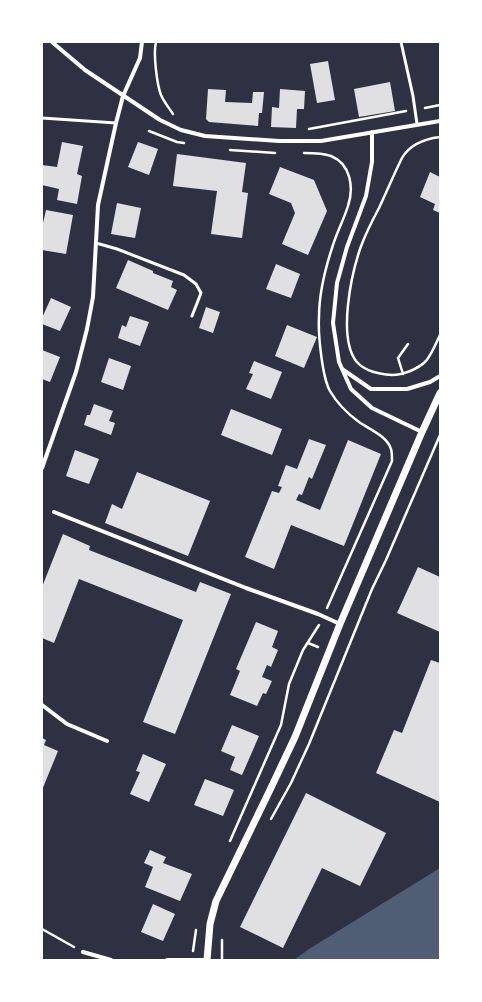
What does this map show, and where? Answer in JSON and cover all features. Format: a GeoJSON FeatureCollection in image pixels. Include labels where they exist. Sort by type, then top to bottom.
{"type":"FeatureCollection","features":[{"type":"Feature","properties":{"kind":"street"},"geometry":{"type":"LineString","coordinates":[[52,42],[85,70],[160,120],[181,130],[205,136],[279,141],[321,140],[440,121]]}},
{"type":"Feature","properties":{"kind":"street"},"geometry":{"type":"LineString","coordinates":[[42,468],[76,372],[87,329],[93,297],[98,205],[123,96],[140,58],[142,42]]}},
{"type":"Feature","properties":{"kind":"street"},"geometry":{"type":"LineString","coordinates":[[372,132],[372,162],[366,196],[347,247],[337,283],[333,323],[339,362],[351,388],[372,408],[422,432]]}},
{"type":"Feature","properties":{"kind":"street"},"geometry":{"type":"LineString","coordinates":[[342,368],[371,389],[397,390],[430,382],[440,376]]}},
{"type":"Feature","properties":{"kind":"street"},"geometry":{"type":"LineString","coordinates":[[167,960],[207,960],[210,924],[216,901],[270,792],[295,737],[340,624],[440,393]]}},
{"type":"Feature","properties":{"kind":"street"},"geometry":{"type":"LineString","coordinates":[[54,512],[340,624]]}},
{"type":"Feature","properties":{"kind":"street"},"geometry":{"type":"LineString","coordinates":[[42,705],[67,724],[107,742]]}},
{"type":"Feature","properties":{"kind":"street"},"geometry":{"type":"LineString","coordinates":[[83,952],[111,960]]}},
{"type":"Feature","properties":{"kind":"lane"},"geometry":{"type":"LineString","coordinates":[[401,42],[414,96],[417,124]]}},
{"type":"Feature","properties":{"kind":"lane"},"geometry":{"type":"LineString","coordinates":[[42,118],[116,123]]}},
{"type":"Feature","properties":{"kind":"lane"},"geometry":{"type":"LineString","coordinates":[[96,243],[117,249],[184,275],[196,284],[201,293],[192,316]]}},
{"type":"Feature","properties":{"kind":"path"},"geometry":{"type":"LineString","coordinates":[[156,42],[158,87],[167,107],[173,115],[177,117]]}},
{"type":"Feature","properties":{"kind":"path"},"geometry":{"type":"LineString","coordinates":[[307,130],[440,105]]}},
{"type":"Feature","properties":{"kind":"path"},"geometry":{"type":"LineString","coordinates":[[440,137],[421,141],[408,149],[402,158],[360,249],[349,294],[347,328],[348,341],[357,362],[368,370],[381,374],[395,375],[403,374],[415,369],[426,361],[440,334]]}},
{"type":"Feature","properties":{"kind":"path"},"geometry":{"type":"LineString","coordinates":[[403,374],[398,358],[408,344]]}},
{"type":"Feature","properties":{"kind":"path"},"geometry":{"type":"LineString","coordinates":[[268,824],[291,783],[309,744],[372,589],[440,435]]}},
{"type":"Feature","properties":{"kind":"path"},"geometry":{"type":"LineString","coordinates":[[230,842],[281,725],[289,684],[303,650],[323,617],[392,461],[391,448],[388,442]]}},
{"type":"Feature","properties":{"kind":"path"},"geometry":{"type":"LineString","coordinates":[[193,960],[195,936],[198,924]]}},
{"type":"Feature","properties":{"kind":"path"},"geometry":{"type":"LineString","coordinates":[[42,929],[83,952]]}},
{"type":"Feature","properties":{"kind":"path"},"geometry":{"type":"LineString","coordinates":[[222,939],[222,960]]}},
{"type":"Feature","properties":{"kind":"water"},"geometry":{"type":"Polygon","coordinates":[[[440,868],[440,960],[294,960],[309,949],[440,868]]]}},
{"type":"Feature","properties":{"kind":"building"},"geometry":{"type":"Polygon","coordinates":[[[328,61],[335,100],[317,103],[310,64],[328,61]]]}},
{"type":"Feature","properties":{"kind":"building"},"geometry":{"type":"Polygon","coordinates":[[[390,82],[395,111],[359,117],[354,89],[390,82]]]}},
{"type":"Feature","properties":{"kind":"building"},"geometry":{"type":"Polygon","coordinates":[[[208,89],[226,90],[225,102],[252,103],[253,92],[264,92],[262,113],[259,113],[258,126],[209,122],[206,119],[208,89]]]}},
{"type":"Feature","properties":{"kind":"building"},"geometry":{"type":"Polygon","coordinates":[[[280,89],[305,91],[304,109],[297,109],[296,128],[271,127],[272,107],[279,108],[280,89]]]}},
{"type":"Feature","properties":{"kind":"building"},"geometry":{"type":"Polygon","coordinates":[[[62,142],[83,146],[77,174],[82,176],[77,204],[57,200],[59,189],[42,185],[42,165],[57,167],[62,142]]]}},
{"type":"Feature","properties":{"kind":"building"},"geometry":{"type":"Polygon","coordinates":[[[138,142],[158,149],[149,175],[128,167],[138,142]]]}},
{"type":"Feature","properties":{"kind":"building"},"geometry":{"type":"Polygon","coordinates":[[[177,154],[246,163],[242,192],[248,193],[242,238],[211,234],[217,191],[173,186],[177,154]]]}},
{"type":"Feature","properties":{"kind":"building"},"geometry":{"type":"Polygon","coordinates":[[[280,167],[314,180],[327,211],[308,255],[282,244],[295,213],[291,203],[269,194],[280,167]]]}},
{"type":"Feature","properties":{"kind":"building"},"geometry":{"type":"Polygon","coordinates":[[[430,172],[440,177],[440,213],[433,210],[435,204],[420,197],[430,172]]]}},
{"type":"Feature","properties":{"kind":"building"},"geometry":{"type":"Polygon","coordinates":[[[117,203],[141,208],[135,238],[111,234],[117,203]]]}},
{"type":"Feature","properties":{"kind":"building"},"geometry":{"type":"Polygon","coordinates":[[[46,210],[73,215],[66,254],[42,250],[42,223],[46,210]]]}},
{"type":"Feature","properties":{"kind":"building"},"geometry":{"type":"Polygon","coordinates":[[[128,260],[153,271],[153,273],[173,281],[171,287],[177,290],[168,310],[116,288],[128,260]]]}},
{"type":"Feature","properties":{"kind":"building"},"geometry":{"type":"Polygon","coordinates":[[[276,264],[300,274],[291,298],[266,289],[276,264]]]}},
{"type":"Feature","properties":{"kind":"building"},"geometry":{"type":"Polygon","coordinates":[[[51,298],[71,307],[60,331],[42,324],[42,318],[51,298]]]}},
{"type":"Feature","properties":{"kind":"building"},"geometry":{"type":"Polygon","coordinates":[[[206,307],[220,312],[213,333],[199,328],[206,307]]]}},
{"type":"Feature","properties":{"kind":"building"},"geometry":{"type":"Polygon","coordinates":[[[130,316],[149,322],[140,346],[118,338],[122,325],[126,327],[130,316]]]}},
{"type":"Feature","properties":{"kind":"building"},"geometry":{"type":"Polygon","coordinates":[[[287,325],[317,337],[304,368],[275,356],[287,325]]]}},
{"type":"Feature","properties":{"kind":"building"},"geometry":{"type":"Polygon","coordinates":[[[42,350],[60,357],[50,382],[42,379],[42,350]]]}},
{"type":"Feature","properties":{"kind":"building"},"geometry":{"type":"Polygon","coordinates":[[[109,358],[131,366],[123,390],[101,382],[109,358]]]}},
{"type":"Feature","properties":{"kind":"building"},"geometry":{"type":"Polygon","coordinates":[[[254,361],[282,372],[271,399],[246,389],[253,374],[249,373],[254,361]]]}},
{"type":"Feature","properties":{"kind":"building"},"geometry":{"type":"Polygon","coordinates":[[[94,404],[113,411],[109,421],[115,423],[111,435],[84,425],[87,415],[90,415],[94,404]]]}},
{"type":"Feature","properties":{"kind":"building"},"geometry":{"type":"Polygon","coordinates":[[[231,409],[282,429],[272,455],[221,435],[231,409]]]}},
{"type":"Feature","properties":{"kind":"building"},"geometry":{"type":"Polygon","coordinates":[[[309,439],[326,445],[312,479],[309,477],[302,495],[299,494],[296,500],[320,510],[348,440],[381,454],[344,546],[291,525],[274,569],[245,557],[272,491],[279,493],[282,487],[278,486],[286,465],[297,469],[309,439]]]}},
{"type":"Feature","properties":{"kind":"building"},"geometry":{"type":"Polygon","coordinates":[[[75,450],[99,459],[89,484],[66,476],[75,450]]]}},
{"type":"Feature","properties":{"kind":"building"},"geometry":{"type":"Polygon","coordinates":[[[137,472],[210,501],[188,556],[105,523],[112,504],[122,509],[137,472]]]}},
{"type":"Feature","properties":{"kind":"building"},"geometry":{"type":"Polygon","coordinates":[[[63,534],[90,546],[89,550],[196,592],[200,582],[231,594],[175,734],[143,722],[183,620],[79,579],[54,643],[42,638],[42,587],[63,534]]]}},
{"type":"Feature","properties":{"kind":"building"},"geometry":{"type":"Polygon","coordinates":[[[418,567],[440,577],[440,632],[397,613],[418,567]]]}},
{"type":"Feature","properties":{"kind":"building"},"geometry":{"type":"Polygon","coordinates":[[[256,622],[278,631],[272,647],[278,650],[271,667],[267,665],[262,677],[272,681],[266,694],[263,693],[257,706],[230,695],[240,671],[236,669],[256,622]]]}},
{"type":"Feature","properties":{"kind":"building"},"geometry":{"type":"Polygon","coordinates":[[[431,660],[440,663],[440,802],[376,773],[394,730],[402,733],[431,660]]]}},
{"type":"Feature","properties":{"kind":"building"},"geometry":{"type":"Polygon","coordinates":[[[232,725],[259,736],[242,775],[230,770],[235,757],[221,751],[232,725]]]}},
{"type":"Feature","properties":{"kind":"building"},"geometry":{"type":"Polygon","coordinates":[[[42,738],[46,740],[44,745],[58,751],[42,790],[42,738]]]}},
{"type":"Feature","properties":{"kind":"building"},"geometry":{"type":"Polygon","coordinates":[[[143,754],[166,764],[149,802],[130,794],[140,772],[136,771],[143,754]]]}},
{"type":"Feature","properties":{"kind":"building"},"geometry":{"type":"Polygon","coordinates":[[[205,779],[234,790],[223,816],[194,805],[205,779]]]}},
{"type":"Feature","properties":{"kind":"building"},"geometry":{"type":"Polygon","coordinates":[[[306,793],[386,833],[360,886],[322,868],[283,948],[240,927],[306,793]]]}},
{"type":"Feature","properties":{"kind":"building"},"geometry":{"type":"Polygon","coordinates":[[[150,850],[166,857],[163,863],[192,874],[180,901],[145,887],[153,867],[144,863],[150,850]]]}},
{"type":"Feature","properties":{"kind":"building"},"geometry":{"type":"Polygon","coordinates":[[[153,904],[175,914],[163,941],[141,932],[153,904]]]}}]}
